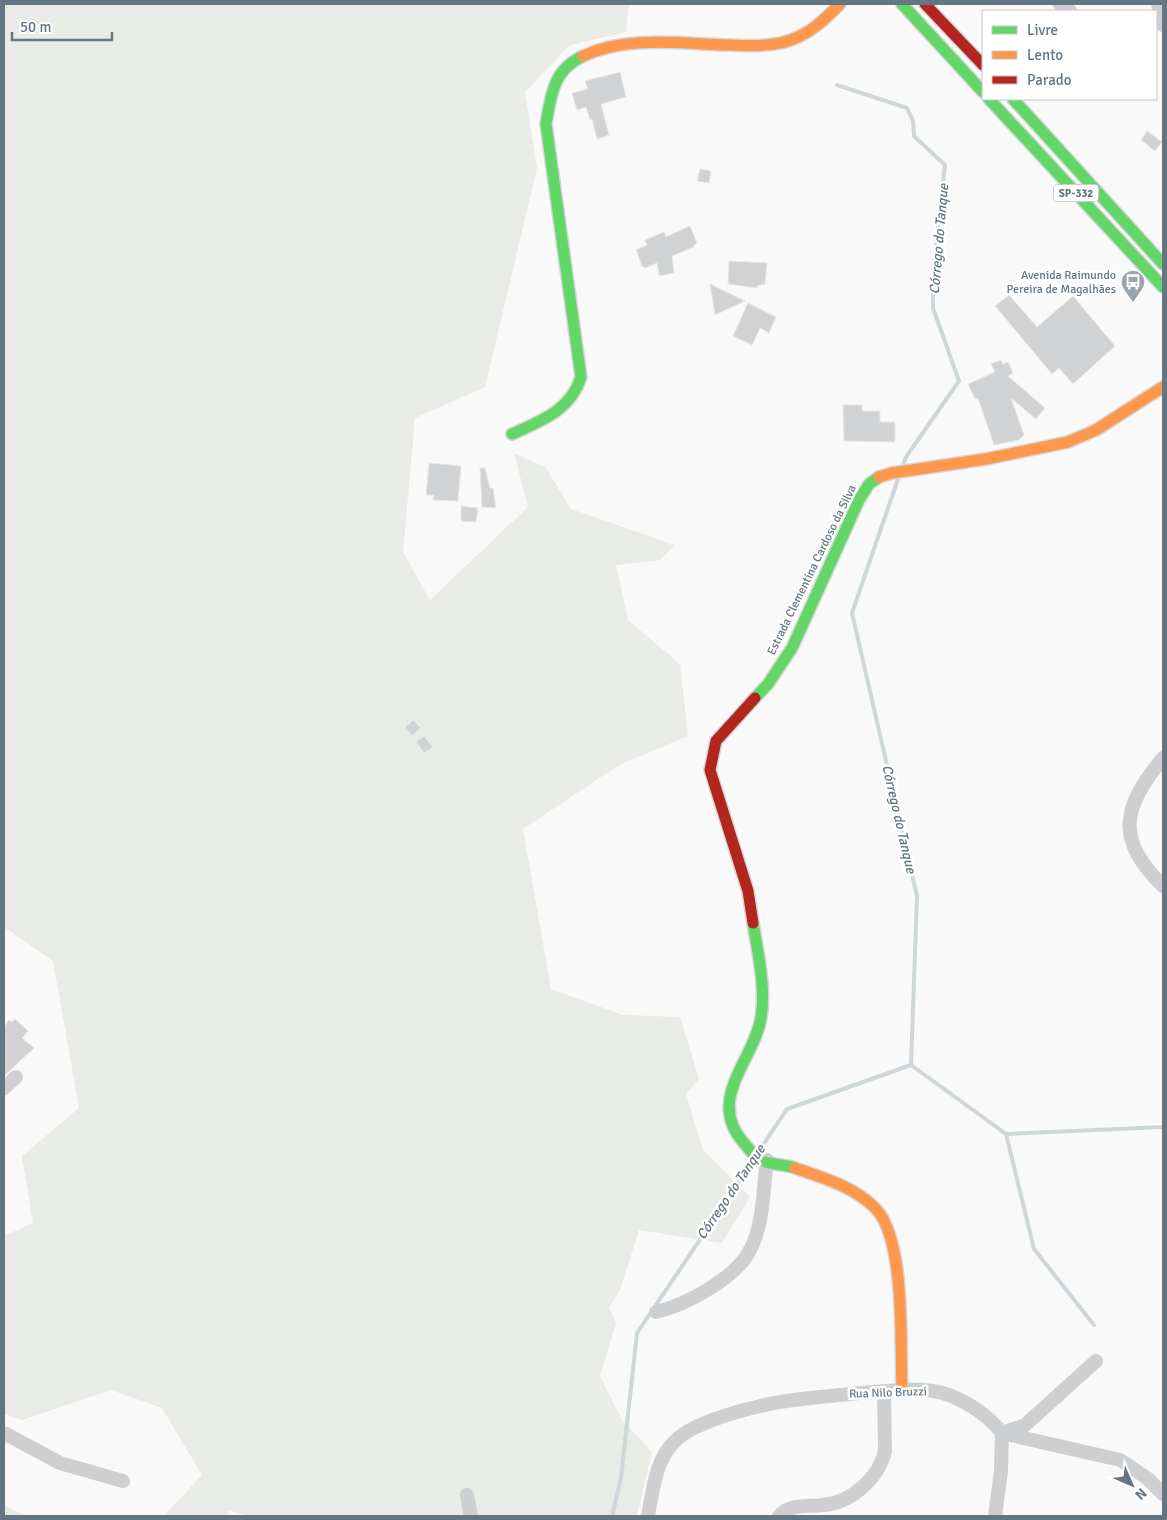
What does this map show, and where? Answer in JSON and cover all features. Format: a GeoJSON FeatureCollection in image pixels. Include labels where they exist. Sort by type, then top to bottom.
{"type":"FeatureCollection","features":[{"type":"Feature","properties":{"kind":"street"},"geometry":{"type":"LineString","coordinates":[[512,434],[557,411],[579,390],[581,377],[546,124],[546,104],[550,88],[558,75],[574,59],[590,50],[612,44],[642,41],[748,46],[781,43],[799,37],[822,23],[840,4]]}},
{"type":"Feature","properties":{"kind":"street"},"geometry":{"type":"LineString","coordinates":[[902,4],[982,91]]}},
{"type":"Feature","properties":{"kind":"street"},"geometry":{"type":"LineString","coordinates":[[925,4],[982,64]]}},
{"type":"Feature","properties":{"kind":"street"},"geometry":{"type":"LineString","coordinates":[[1158,4],[1163,25]]}},
{"type":"Feature","properties":{"kind":"street","name":"SP-332"},"geometry":{"type":"LineString","coordinates":[[990,100],[1163,286]]}},
{"type":"Feature","properties":{"kind":"street","name":"SP-332"},"geometry":{"type":"LineString","coordinates":[[1014,100],[1163,264]]}},
{"type":"Feature","properties":{"kind":"street","name":"Estrada Clementina Cardoso da Silva"},"geometry":{"type":"LineString","coordinates":[[902,1391],[897,1266],[893,1241],[885,1220],[875,1208],[842,1185],[763,1160],[744,1144],[735,1132],[731,1116],[730,1093],[740,1067],[753,1043],[761,1018],[762,978],[748,891],[710,770],[712,752],[724,730],[768,684],[792,648],[859,500],[869,484],[879,477],[892,473],[986,459],[1068,442],[1096,430],[1163,387]]}},
{"type":"Feature","properties":{"kind":"street"},"geometry":{"type":"LineString","coordinates":[[1163,758],[1132,802],[1128,823],[1132,844],[1150,873],[1163,886]]}},
{"type":"Feature","properties":{"kind":"street"},"geometry":{"type":"LineString","coordinates":[[4,1088],[16,1078]]}},
{"type":"Feature","properties":{"kind":"street"},"geometry":{"type":"LineString","coordinates":[[656,1312],[680,1305],[698,1296],[727,1275],[750,1251],[760,1213],[763,1160]]}},
{"type":"Feature","properties":{"kind":"street"},"geometry":{"type":"LineString","coordinates":[[1002,1433],[1024,1425],[1096,1361]]}},
{"type":"Feature","properties":{"kind":"street"},"geometry":{"type":"LineString","coordinates":[[779,1516],[791,1507],[822,1506],[841,1500],[852,1494],[871,1478],[883,1459],[885,1451],[884,1391]]}},
{"type":"Feature","properties":{"kind":"street","name":"Rua Nilo Bruzzi"},"geometry":{"type":"LineString","coordinates":[[648,1516],[659,1466],[666,1452],[676,1441],[693,1429],[743,1410],[786,1399],[884,1391],[930,1391],[955,1398],[993,1420],[1002,1433]]}},
{"type":"Feature","properties":{"kind":"street"},"geometry":{"type":"LineString","coordinates":[[4,1433],[60,1463],[123,1481]]}},
{"type":"Feature","properties":{"kind":"street"},"geometry":{"type":"LineString","coordinates":[[1002,1433],[1120,1460],[1147,1478],[1163,1494]]}},
{"type":"Feature","properties":{"kind":"street"},"geometry":{"type":"LineString","coordinates":[[995,1516],[1002,1433]]}},
{"type":"Feature","properties":{"kind":"street"},"geometry":{"type":"LineString","coordinates":[[467,1494],[471,1516]]}},
{"type":"Feature","properties":{"kind":"shaded area"},"geometry":{"type":"Polygon","coordinates":[[[4,4],[629,4],[626,32],[570,45],[525,92],[537,168],[485,387],[415,418],[403,552],[430,600],[528,507],[514,453],[546,468],[571,509],[675,545],[660,560],[616,565],[628,620],[680,664],[688,736],[619,765],[523,829],[551,989],[623,1015],[680,1017],[699,1079],[686,1094],[703,1150],[750,1197],[722,1243],[639,1230],[620,1290],[609,1308],[616,1323],[600,1376],[622,1420],[652,1452],[637,1516],[248,1516],[228,1510],[229,1516],[164,1516],[202,1475],[162,1408],[111,1390],[22,1420],[4,1414],[4,1236],[33,1223],[22,1156],[79,1108],[53,961],[4,927],[4,4]]]}},
{"type":"Feature","properties":{"kind":"shaded area"},"geometry":{"type":"Polygon","coordinates":[[[4,1505],[26,1516],[4,1516],[4,1505]]]}},
{"type":"Feature","properties":{"kind":"building"},"geometry":{"type":"Polygon","coordinates":[[[620,72],[626,97],[601,104],[609,135],[597,139],[592,119],[590,120],[586,107],[577,110],[572,93],[588,89],[585,81],[620,72]]]}},
{"type":"Feature","properties":{"kind":"building"},"geometry":{"type":"Polygon","coordinates":[[[1147,131],[1162,142],[1155,151],[1141,140],[1147,131]]]}},
{"type":"Feature","properties":{"kind":"building"},"geometry":{"type":"Polygon","coordinates":[[[700,169],[711,171],[709,183],[697,181],[700,169]]]}},
{"type":"Feature","properties":{"kind":"building"},"geometry":{"type":"Polygon","coordinates":[[[690,226],[697,243],[694,247],[672,256],[674,273],[659,276],[657,263],[645,268],[642,266],[636,250],[647,245],[645,240],[664,232],[666,237],[690,226]]]}},
{"type":"Feature","properties":{"kind":"building"},"geometry":{"type":"Polygon","coordinates":[[[729,261],[767,263],[765,284],[757,286],[757,288],[728,284],[729,261]]]}},
{"type":"Feature","properties":{"kind":"building"},"geometry":{"type":"Polygon","coordinates":[[[710,284],[745,301],[715,315],[710,284]]]}},
{"type":"Feature","properties":{"kind":"building"},"geometry":{"type":"Polygon","coordinates":[[[1009,295],[1037,327],[1073,296],[1115,346],[1073,384],[1059,368],[1052,374],[995,306],[1009,295]]]}},
{"type":"Feature","properties":{"kind":"building"},"geometry":{"type":"Polygon","coordinates":[[[748,303],[776,317],[769,333],[760,328],[752,345],[733,336],[748,303]]]}},
{"type":"Feature","properties":{"kind":"building"},"geometry":{"type":"Polygon","coordinates":[[[1001,360],[1003,364],[1008,362],[1013,373],[1008,376],[1045,408],[1036,419],[1011,398],[1024,435],[1019,440],[994,445],[978,398],[975,399],[968,384],[995,372],[991,364],[1001,360]]]}},
{"type":"Feature","properties":{"kind":"building"},"geometry":{"type":"Polygon","coordinates":[[[843,405],[862,405],[862,411],[880,411],[880,422],[895,422],[895,442],[844,441],[843,405]]]}},
{"type":"Feature","properties":{"kind":"building"},"geometry":{"type":"Polygon","coordinates":[[[429,463],[461,466],[458,501],[433,500],[434,495],[426,495],[429,463]]]}},
{"type":"Feature","properties":{"kind":"building"},"geometry":{"type":"Polygon","coordinates":[[[480,468],[485,468],[490,488],[493,488],[496,508],[482,507],[480,468]]]}},
{"type":"Feature","properties":{"kind":"building"},"geometry":{"type":"Polygon","coordinates":[[[461,506],[478,508],[476,522],[461,521],[461,506]]]}},
{"type":"Feature","properties":{"kind":"building"},"geometry":{"type":"Polygon","coordinates":[[[413,720],[421,728],[412,736],[405,727],[413,720]]]}},
{"type":"Feature","properties":{"kind":"building"},"geometry":{"type":"Polygon","coordinates":[[[424,736],[433,747],[424,753],[416,742],[424,736]]]}},
{"type":"Feature","properties":{"kind":"building"},"geometry":{"type":"Polygon","coordinates":[[[15,1019],[28,1031],[22,1038],[34,1048],[4,1076],[4,1027],[9,1020],[12,1022],[15,1019]]]}},
{"type":"Feature","properties":{"kind":"waterway","name":"Córrego do Tanque"},"geometry":{"type":"LineString","coordinates":[[837,85],[907,108],[913,121],[914,136],[945,165],[933,272],[933,308],[959,381],[906,457],[903,466]]}},
{"type":"Feature","properties":{"kind":"waterway","name":"Córrego do Tanque"},"geometry":{"type":"LineString","coordinates":[[759,1151],[787,1109],[911,1065],[917,896],[852,613],[898,479]]}},
{"type":"Feature","properties":{"kind":"waterway"},"geometry":{"type":"LineString","coordinates":[[911,1065],[1006,1134],[1034,1249],[1094,1325]]}},
{"type":"Feature","properties":{"kind":"waterway"},"geometry":{"type":"LineString","coordinates":[[1006,1134],[1163,1127]]}},
{"type":"Feature","properties":{"kind":"waterway","name":"Córrego do Tanque"},"geometry":{"type":"LineString","coordinates":[[612,1516],[621,1478],[637,1333],[753,1161]]}},
{"type":"Feature","properties":{"kind":"traffic: fast"},"geometry":{"type":"LineString","coordinates":[[902,4],[982,91]]}},
{"type":"Feature","properties":{"kind":"traffic: fast"},"geometry":{"type":"LineString","coordinates":[[512,434],[554,413],[570,398],[581,377],[546,124],[552,93],[559,76],[565,68],[583,56]]}},
{"type":"Feature","properties":{"kind":"traffic: fast"},"geometry":{"type":"LineString","coordinates":[[990,100],[1163,287]]}},
{"type":"Feature","properties":{"kind":"traffic: fast"},"geometry":{"type":"LineString","coordinates":[[1014,100],[1163,264]]}},
{"type":"Feature","properties":{"kind":"traffic: fast"},"geometry":{"type":"LineString","coordinates":[[755,698],[768,684],[792,648],[859,500],[869,484],[879,477]]}},
{"type":"Feature","properties":{"kind":"traffic: fast"},"geometry":{"type":"LineString","coordinates":[[753,923],[762,982],[761,1018],[757,1034],[736,1080],[729,1110],[733,1126],[743,1142],[758,1159],[795,1168]]}},
{"type":"Feature","properties":{"kind":"traffic: slow"},"geometry":{"type":"LineString","coordinates":[[583,56],[600,49],[637,43],[747,46],[782,43],[809,31],[840,4]]}},
{"type":"Feature","properties":{"kind":"traffic: slow"},"geometry":{"type":"LineString","coordinates":[[879,477],[892,473],[986,459],[1068,442],[1096,430],[1163,387]]}},
{"type":"Feature","properties":{"kind":"traffic: slow"},"geometry":{"type":"LineString","coordinates":[[795,1168],[839,1184],[859,1195],[876,1209],[886,1224],[897,1269],[900,1295],[902,1391]]}},
{"type":"Feature","properties":{"kind":"traffic: jam"},"geometry":{"type":"LineString","coordinates":[[925,4],[982,64]]}},
{"type":"Feature","properties":{"kind":"traffic: jam"},"geometry":{"type":"LineString","coordinates":[[753,923],[748,891],[710,770],[716,741],[755,698]]}},
{"type":"Feature","properties":{"kind":"place","name":"Avenida Raimundo Pereira de Magalhães"},"geometry":{"type":"Point","coordinates":[1133,303]}}]}
